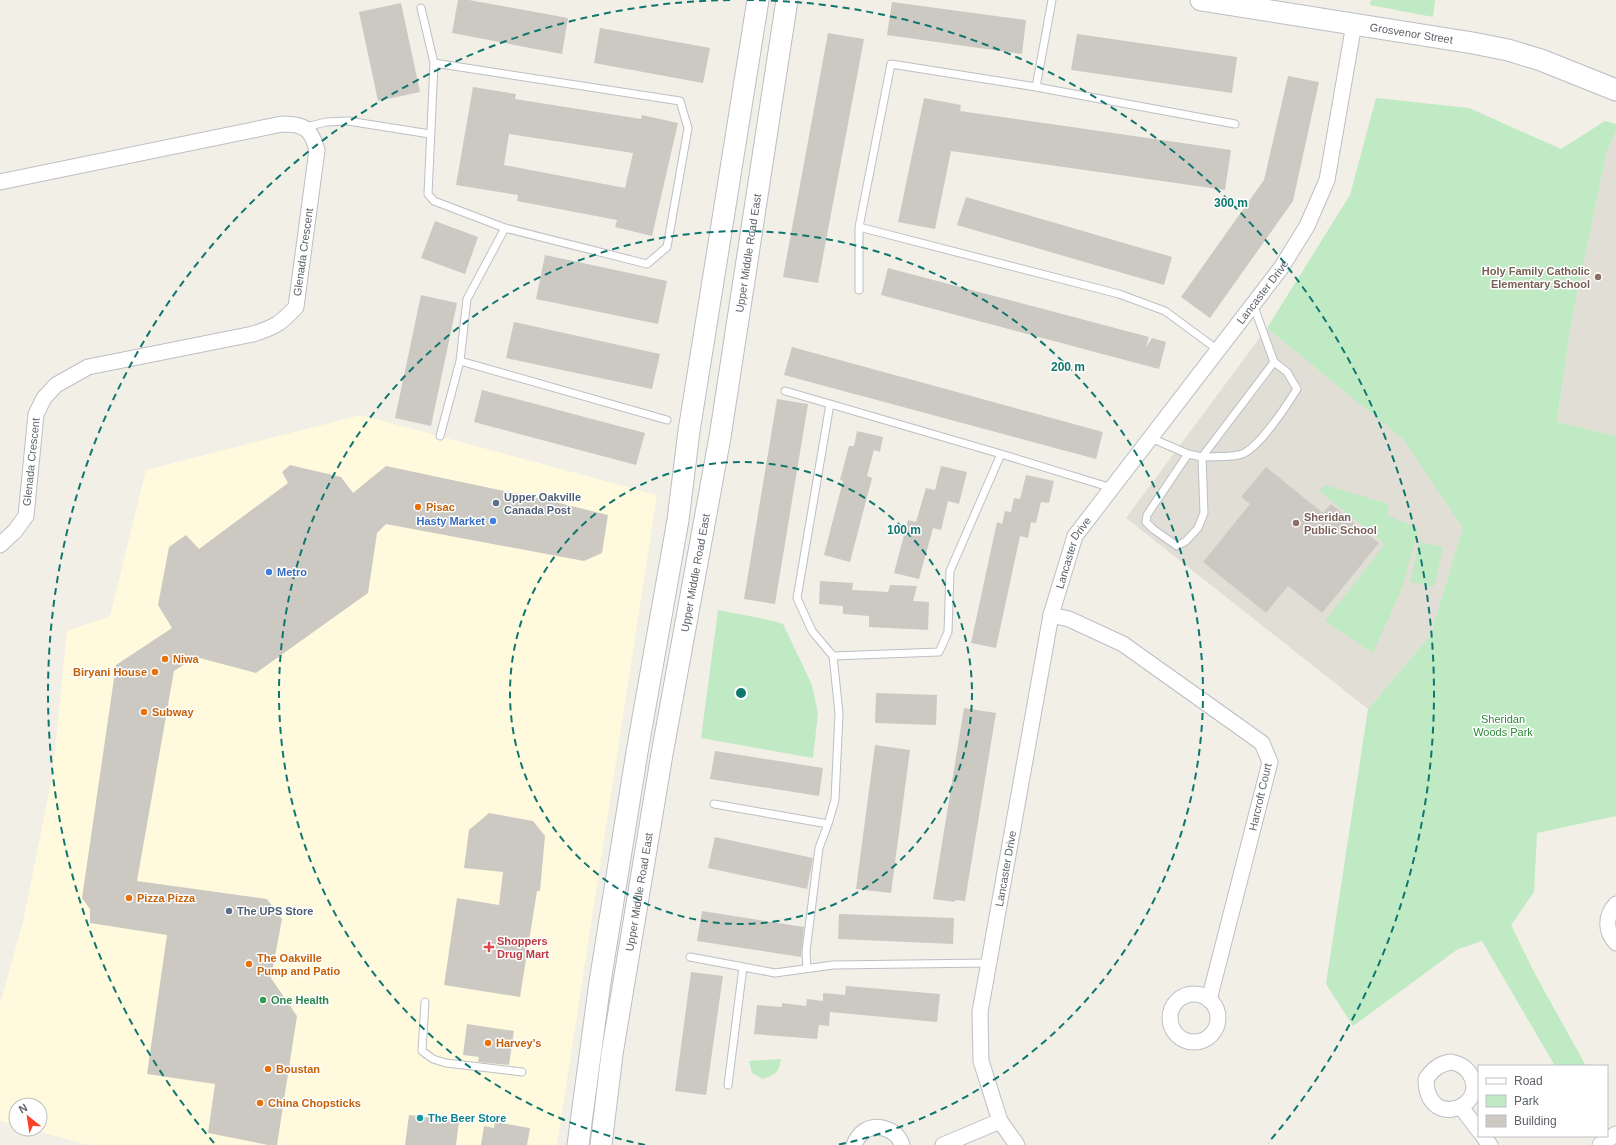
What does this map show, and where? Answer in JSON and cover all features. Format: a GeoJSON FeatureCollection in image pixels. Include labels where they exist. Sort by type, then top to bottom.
{"type":"FeatureCollection","features":[{"type":"Feature","properties":{"kind":"main road"},"geometry":{"type":"LineString","coordinates":[[578,1145],[600,982],[637,752],[678,520],[691,423],[758,0]]}},
{"type":"Feature","properties":{"kind":"main road","name":"Upper Middle Road East"},"geometry":{"type":"LineString","coordinates":[[600,1145],[612,1054],[662,754],[720,437],[787,0]]}},
{"type":"Feature","properties":{"kind":"main road","name":"Grosvenor Street"},"geometry":{"type":"LineString","coordinates":[[1200,0],[1245,4],[1508,50],[1541,60],[1616,90]]}},
{"type":"Feature","properties":{"kind":"street","name":"Lancaster Drive"},"geometry":{"type":"LineString","coordinates":[[1017,1145],[1000,1121],[981,1061],[980,1012],[987,963],[1051,615],[1075,536],[1281,268],[1307,226],[1327,180],[1354,24]]}},
{"type":"Feature","properties":{"kind":"street"},"geometry":{"type":"LineString","coordinates":[[0,182],[282,124],[295,124],[306,128]]}},
{"type":"Feature","properties":{"kind":"street","name":"Glenada Crescent"},"geometry":{"type":"LineString","coordinates":[[0,545],[15,531],[26,516],[36,414],[44,398],[56,385],[88,366],[260,331],[281,323],[296,307],[317,150],[314,138],[306,128]]}},
{"type":"Feature","properties":{"kind":"street","name":"Harcroft Court"},"geometry":{"type":"LineString","coordinates":[[1051,615],[1069,619],[1122,644],[1262,743],[1270,762],[1209,1000]]}},
{"type":"Feature","properties":{"kind":"street"},"geometry":{"type":"LineString","coordinates":[[1616,904],[1610,912],[1607,920],[1611,938],[1616,943]]}},
{"type":"Feature","properties":{"kind":"street"},"geometry":{"type":"LineString","coordinates":[[1461,1107],[1478,1130]]}},
{"type":"Feature","properties":{"kind":"street"},"geometry":{"type":"LineString","coordinates":[[943,1145],[1000,1121]]}},
{"type":"Feature","properties":{"kind":"street"},"geometry":{"type":"LineString","coordinates":[[854,1145],[864,1132],[872,1128],[881,1128],[889,1130],[896,1135],[902,1145]]}},
{"type":"Feature","properties":{"kind":"street"},"geometry":{"type":"LineString","coordinates":[[1484,1137],[1490,1145]]}},
{"type":"Feature","properties":{"kind":"street"},"geometry":{"type":"LineString","coordinates":[[1600,1145],[1615,1137]]}},
{"type":"Feature","properties":{"kind":"lane"},"geometry":{"type":"LineString","coordinates":[[1036,87],[1052,0]]}},
{"type":"Feature","properties":{"kind":"lane"},"geometry":{"type":"LineString","coordinates":[[421,8],[434,64],[428,194],[434,201],[505,228],[647,264],[667,247],[688,128],[680,101],[434,64]]}},
{"type":"Feature","properties":{"kind":"lane"},"geometry":{"type":"LineString","coordinates":[[859,290],[859,227],[891,64],[1036,87],[1235,124]]}},
{"type":"Feature","properties":{"kind":"lane"},"geometry":{"type":"LineString","coordinates":[[306,128],[331,122],[348,121],[430,134]]}},
{"type":"Feature","properties":{"kind":"lane"},"geometry":{"type":"LineString","coordinates":[[859,227],[1119,294],[1165,311],[1218,350]]}},
{"type":"Feature","properties":{"kind":"lane"},"geometry":{"type":"LineString","coordinates":[[440,436],[460,360],[467,299],[505,228]]}},
{"type":"Feature","properties":{"kind":"lane"},"geometry":{"type":"LineString","coordinates":[[1151,438],[1188,454],[1202,457],[1241,455],[1248,451],[1264,435],[1297,389],[1287,372],[1274,362],[1253,304]]}},
{"type":"Feature","properties":{"kind":"lane"},"geometry":{"type":"LineString","coordinates":[[460,360],[667,420]]}},
{"type":"Feature","properties":{"kind":"lane"},"geometry":{"type":"LineString","coordinates":[[1188,454],[1147,515],[1146,522],[1153,529],[1178,546],[1186,542],[1198,528],[1204,513],[1202,457],[1274,362]]}},
{"type":"Feature","properties":{"kind":"lane"},"geometry":{"type":"LineString","coordinates":[[785,391],[1112,488]]}},
{"type":"Feature","properties":{"kind":"lane"},"geometry":{"type":"LineString","coordinates":[[807,968],[806,951],[819,848],[835,800],[839,713],[833,656],[812,631],[797,598],[830,404]]}},
{"type":"Feature","properties":{"kind":"lane"},"geometry":{"type":"LineString","coordinates":[[833,656],[939,652],[948,632],[950,571],[1001,454]]}},
{"type":"Feature","properties":{"kind":"lane"},"geometry":{"type":"LineString","coordinates":[[714,804],[828,824]]}},
{"type":"Feature","properties":{"kind":"lane"},"geometry":{"type":"LineString","coordinates":[[690,957],[775,973],[833,965],[987,963]]}},
{"type":"Feature","properties":{"kind":"lane"},"geometry":{"type":"LineString","coordinates":[[728,1085],[743,966]]}},
{"type":"Feature","properties":{"kind":"lane"},"geometry":{"type":"LineString","coordinates":[[425,1002],[422,1051],[426,1055],[433,1060],[446,1063],[522,1072]]}},
{"type":"Feature","properties":{"kind":"shaded area","name":"Holy Family Catholic Elementary School"},"geometry":{"type":"Polygon","coordinates":[[[1616,130],[1616,436],[1557,423],[1571,324],[1606,155],[1616,130]]]}},
{"type":"Feature","properties":{"kind":"shaded area","name":"Sheridan Public School"},"geometry":{"type":"Polygon","coordinates":[[[1267,328],[1405,440],[1463,528],[1430,636],[1368,709],[1126,518],[1267,328]]]}},
{"type":"Feature","properties":{"kind":"shaded area"},"geometry":{"type":"Polygon","coordinates":[[[361,415],[657,495],[557,1145],[88,1145],[48,1134],[48,1097],[8,1097],[8,1123],[0,1121],[0,1004],[23,922],[52,778],[67,631],[110,616],[146,470],[361,415]]]}},
{"type":"Feature","properties":{"kind":"green space"},"geometry":{"type":"Polygon","coordinates":[[[1371,0],[1435,0],[1433,17],[1370,5],[1371,0]]]}},
{"type":"Feature","properties":{"kind":"green space","name":"Sheridan Woods Park"},"geometry":{"type":"Polygon","coordinates":[[[1376,98],[1469,108],[1561,149],[1605,121],[1616,124],[1616,130],[1606,155],[1571,324],[1557,422],[1616,436],[1616,816],[1537,833],[1534,892],[1511,925],[1535,974],[1585,1065],[1554,1065],[1482,941],[1458,949],[1353,1026],[1326,984],[1368,709],[1430,636],[1463,528],[1404,440],[1267,328],[1350,195],[1376,98]]]}},
{"type":"Feature","properties":{"kind":"green space"},"geometry":{"type":"Polygon","coordinates":[[[1325,485],[1389,504],[1387,515],[1418,528],[1403,586],[1373,653],[1325,621],[1385,544],[1319,491],[1325,485]]]}},
{"type":"Feature","properties":{"kind":"green space"},"geometry":{"type":"Polygon","coordinates":[[[1419,542],[1443,547],[1434,587],[1410,582],[1419,542]]]}},
{"type":"Feature","properties":{"kind":"green space"},"geometry":{"type":"Polygon","coordinates":[[[718,610],[783,624],[812,685],[818,713],[813,758],[701,738],[718,610]]]}},
{"type":"Feature","properties":{"kind":"green space"},"geometry":{"type":"Polygon","coordinates":[[[781,1059],[778,1070],[771,1076],[763,1079],[752,1073],[749,1061],[781,1059]]]}},
{"type":"Feature","properties":{"kind":"building"},"geometry":{"type":"Polygon","coordinates":[[[458,0],[469,0],[568,18],[562,54],[452,33],[458,0]]]}},
{"type":"Feature","properties":{"kind":"building"},"geometry":{"type":"Polygon","coordinates":[[[892,2],[1026,20],[1022,54],[887,35],[892,2]]]}},
{"type":"Feature","properties":{"kind":"building"},"geometry":{"type":"Polygon","coordinates":[[[401,3],[420,92],[378,101],[359,12],[401,3]]]}},
{"type":"Feature","properties":{"kind":"building"},"geometry":{"type":"Polygon","coordinates":[[[600,28],[710,48],[703,83],[594,63],[600,28]]]}},
{"type":"Feature","properties":{"kind":"building"},"geometry":{"type":"Polygon","coordinates":[[[828,33],[864,39],[818,283],[783,277],[828,33]]]}},
{"type":"Feature","properties":{"kind":"building"},"geometry":{"type":"Polygon","coordinates":[[[1077,34],[1237,57],[1232,93],[1071,70],[1077,34]]]}},
{"type":"Feature","properties":{"kind":"building"},"geometry":{"type":"Polygon","coordinates":[[[1288,76],[1319,82],[1293,201],[1210,318],[1181,297],[1264,180],[1288,76]]]}},
{"type":"Feature","properties":{"kind":"building"},"geometry":{"type":"Polygon","coordinates":[[[473,87],[516,94],[515,99],[641,119],[642,115],[678,123],[652,236],[615,227],[617,220],[517,201],[518,195],[456,185],[473,87]],[[509,134],[504,165],[625,188],[633,153],[509,134]]]}},
{"type":"Feature","properties":{"kind":"building"},"geometry":{"type":"Polygon","coordinates":[[[924,98],[961,105],[960,111],[1231,150],[1225,190],[951,151],[935,229],[898,222],[924,98]]]}},
{"type":"Feature","properties":{"kind":"building"},"geometry":{"type":"Polygon","coordinates":[[[966,197],[1172,257],[1164,285],[957,225],[966,197]]]}},
{"type":"Feature","properties":{"kind":"building"},"geometry":{"type":"Polygon","coordinates":[[[435,221],[478,237],[465,274],[421,258],[435,221]]]}},
{"type":"Feature","properties":{"kind":"building"},"geometry":{"type":"Polygon","coordinates":[[[545,255],[667,281],[658,324],[536,299],[545,255]]]}},
{"type":"Feature","properties":{"kind":"building"},"geometry":{"type":"Polygon","coordinates":[[[888,268],[1149,337],[1146,347],[1152,338],[1166,342],[1159,369],[881,295],[888,268]]]}},
{"type":"Feature","properties":{"kind":"building"},"geometry":{"type":"Polygon","coordinates":[[[421,295],[457,303],[431,426],[395,418],[421,295]]]}},
{"type":"Feature","properties":{"kind":"building"},"geometry":{"type":"Polygon","coordinates":[[[514,322],[660,354],[652,389],[506,358],[514,322]]]}},
{"type":"Feature","properties":{"kind":"building"},"geometry":{"type":"Polygon","coordinates":[[[792,347],[1103,432],[1096,459],[784,375],[792,347]]]}},
{"type":"Feature","properties":{"kind":"building"},"geometry":{"type":"Polygon","coordinates":[[[482,390],[645,433],[636,465],[474,422],[482,390]]]}},
{"type":"Feature","properties":{"kind":"building"},"geometry":{"type":"Polygon","coordinates":[[[777,399],[808,404],[775,604],[744,599],[777,399]]]}},
{"type":"Feature","properties":{"kind":"building"},"geometry":{"type":"Polygon","coordinates":[[[857,431],[883,437],[880,452],[874,450],[867,476],[872,478],[850,562],[824,555],[843,481],[840,480],[849,446],[854,446],[857,431]]]}},
{"type":"Feature","properties":{"kind":"building"},"geometry":{"type":"Polygon","coordinates":[[[290,465],[341,477],[353,493],[386,466],[547,500],[608,515],[602,553],[584,561],[386,524],[377,533],[368,593],[256,673],[196,657],[174,671],[137,881],[267,899],[282,919],[271,978],[297,1016],[277,1145],[268,1145],[208,1133],[215,1084],[147,1074],[167,935],[90,923],[90,909],[82,898],[116,665],[172,628],[158,605],[169,547],[186,535],[199,549],[288,483],[282,472],[290,465]]]}},
{"type":"Feature","properties":{"kind":"building"},"geometry":{"type":"Polygon","coordinates":[[[941,466],[967,472],[959,504],[948,501],[941,530],[933,528],[919,579],[894,573],[908,520],[916,522],[926,488],[935,490],[941,466]]]}},
{"type":"Feature","properties":{"kind":"building"},"geometry":{"type":"Polygon","coordinates":[[[1266,467],[1323,513],[1331,504],[1379,543],[1322,613],[1288,586],[1266,613],[1203,562],[1250,504],[1241,497],[1266,467]]]}},
{"type":"Feature","properties":{"kind":"building"},"geometry":{"type":"Polygon","coordinates":[[[1026,475],[1054,481],[1049,503],[1041,502],[1036,523],[1031,522],[1028,538],[1020,536],[996,648],[971,643],[997,522],[1002,524],[1005,511],[1011,512],[1014,498],[1020,499],[1026,475]]]}},
{"type":"Feature","properties":{"kind":"building"},"geometry":{"type":"Polygon","coordinates":[[[820,581],[853,583],[852,590],[888,592],[890,585],[917,586],[913,601],[929,602],[928,630],[869,627],[869,616],[843,614],[843,606],[819,604],[820,581]]]}},
{"type":"Feature","properties":{"kind":"building"},"geometry":{"type":"Polygon","coordinates":[[[876,693],[937,695],[936,725],[875,723],[876,693]]]}},
{"type":"Feature","properties":{"kind":"building"},"geometry":{"type":"Polygon","coordinates":[[[964,708],[996,713],[965,901],[955,900],[955,902],[933,899],[964,708]]]}},
{"type":"Feature","properties":{"kind":"building"},"geometry":{"type":"Polygon","coordinates":[[[875,745],[910,750],[891,893],[856,889],[875,745]]]}},
{"type":"Feature","properties":{"kind":"building"},"geometry":{"type":"Polygon","coordinates":[[[715,751],[823,768],[819,796],[710,779],[715,751]]]}},
{"type":"Feature","properties":{"kind":"building"},"geometry":{"type":"Polygon","coordinates":[[[489,813],[533,821],[545,836],[540,891],[537,891],[520,997],[444,985],[457,898],[499,905],[503,872],[464,868],[469,830],[489,813]]]}},
{"type":"Feature","properties":{"kind":"building"},"geometry":{"type":"Polygon","coordinates":[[[715,837],[813,858],[807,889],[708,868],[715,837]]]}},
{"type":"Feature","properties":{"kind":"building"},"geometry":{"type":"Polygon","coordinates":[[[702,911],[804,927],[801,957],[697,941],[702,911]]]}},
{"type":"Feature","properties":{"kind":"building"},"geometry":{"type":"Polygon","coordinates":[[[839,914],[954,918],[953,944],[838,939],[839,914]]]}},
{"type":"Feature","properties":{"kind":"building"},"geometry":{"type":"Polygon","coordinates":[[[691,972],[723,976],[706,1095],[675,1091],[691,972]]]}},
{"type":"Feature","properties":{"kind":"building"},"geometry":{"type":"Polygon","coordinates":[[[846,986],[940,994],[937,1022],[830,1012],[829,1026],[819,1025],[817,1039],[754,1034],[757,1005],[782,1007],[782,1003],[806,1006],[807,999],[823,1001],[823,993],[845,995],[846,986]]]}},
{"type":"Feature","properties":{"kind":"building","name":"Harvey's"},"geometry":{"type":"Polygon","coordinates":[[[467,1024],[514,1031],[509,1065],[478,1062],[479,1057],[463,1055],[467,1024]]]}},
{"type":"Feature","properties":{"kind":"building","name":"The Beer Store"},"geometry":{"type":"Polygon","coordinates":[[[409,1115],[459,1121],[456,1145],[405,1145],[409,1115]]]}},
{"type":"Feature","properties":{"kind":"building"},"geometry":{"type":"Polygon","coordinates":[[[495,1122],[530,1128],[527,1145],[481,1145],[484,1126],[494,1128],[495,1122]]]}},
{"type":"Feature","properties":{"kind":"place","name":"Holy Family Catholic Elementary School"},"geometry":{"type":"Point","coordinates":[1598,277]}},
{"type":"Feature","properties":{"kind":"place","name":"Upper Oakville Canada Post"},"geometry":{"type":"Point","coordinates":[496,503]}},
{"type":"Feature","properties":{"kind":"place","name":"Pisac"},"geometry":{"type":"Point","coordinates":[418,507]}},
{"type":"Feature","properties":{"kind":"place","name":"Hasty Market"},"geometry":{"type":"Point","coordinates":[493,521]}},
{"type":"Feature","properties":{"kind":"place","name":"Sheridan Public School"},"geometry":{"type":"Point","coordinates":[1296,523]}},
{"type":"Feature","properties":{"kind":"place","name":"Metro"},"geometry":{"type":"Point","coordinates":[269,572]}},
{"type":"Feature","properties":{"kind":"place","name":"Niwa"},"geometry":{"type":"Point","coordinates":[165,659]}},
{"type":"Feature","properties":{"kind":"place","name":"Biryani House"},"geometry":{"type":"Point","coordinates":[155,672]}},
{"type":"Feature","properties":{"kind":"place","name":"Subway"},"geometry":{"type":"Point","coordinates":[144,712]}},
{"type":"Feature","properties":{"kind":"place","name":"Pizza Pizza"},"geometry":{"type":"Point","coordinates":[129,898]}},
{"type":"Feature","properties":{"kind":"place","name":"The UPS Store"},"geometry":{"type":"Point","coordinates":[229,911]}},
{"type":"Feature","properties":{"kind":"place","name":"Shoppers Drug Mart"},"geometry":{"type":"Point","coordinates":[489,947]}},
{"type":"Feature","properties":{"kind":"place","name":"The Oakville Pump and Patio"},"geometry":{"type":"Point","coordinates":[249,964]}},
{"type":"Feature","properties":{"kind":"place","name":"One Health"},"geometry":{"type":"Point","coordinates":[263,1000]}},
{"type":"Feature","properties":{"kind":"place","name":"Harvey's"},"geometry":{"type":"Point","coordinates":[488,1043]}},
{"type":"Feature","properties":{"kind":"place","name":"Boustan"},"geometry":{"type":"Point","coordinates":[268,1069]}},
{"type":"Feature","properties":{"kind":"place","name":"China Chopsticks"},"geometry":{"type":"Point","coordinates":[260,1103]}},
{"type":"Feature","properties":{"kind":"place","name":"The Beer Store"},"geometry":{"type":"Point","coordinates":[420,1118]}}]}
